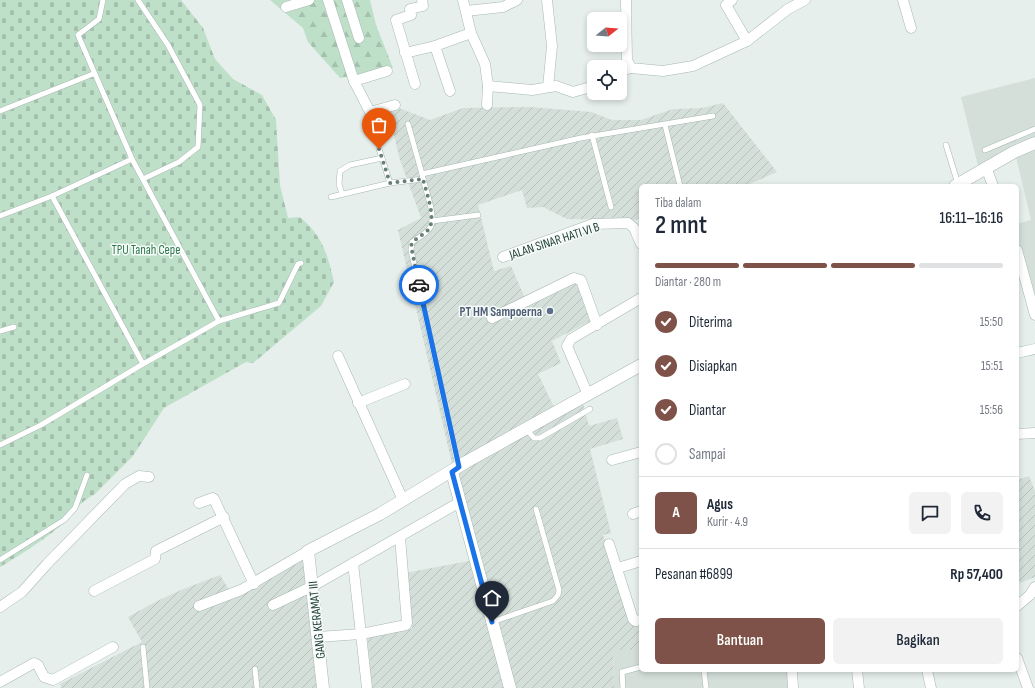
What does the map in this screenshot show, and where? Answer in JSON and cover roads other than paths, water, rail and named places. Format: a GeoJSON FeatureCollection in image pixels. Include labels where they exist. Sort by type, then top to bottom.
{"type":"FeatureCollection","features":[{"type":"Feature","properties":{"kind":"street"},"geometry":{"type":"LineString","coordinates":[[286,7],[309,0]]}},
{"type":"Feature","properties":{"kind":"street"},"geometry":{"type":"LineString","coordinates":[[328,0],[354,81],[370,112],[395,105]]}},
{"type":"Feature","properties":{"kind":"street"},"geometry":{"type":"LineString","coordinates":[[347,0],[359,38]]}},
{"type":"Feature","properties":{"kind":"street"},"geometry":{"type":"LineString","coordinates":[[415,84],[396,20],[411,16],[410,9],[423,6],[422,0]]}},
{"type":"Feature","properties":{"kind":"street"},"geometry":{"type":"LineString","coordinates":[[463,0],[471,33],[485,64],[488,86],[487,105]]}},
{"type":"Feature","properties":{"kind":"street"},"geometry":{"type":"LineString","coordinates":[[466,11],[503,7],[517,0]]}},
{"type":"Feature","properties":{"kind":"street"},"geometry":{"type":"LineString","coordinates":[[547,0],[552,46],[548,87]]}},
{"type":"Feature","properties":{"kind":"street"},"geometry":{"type":"LineString","coordinates":[[626,0],[627,60],[631,68]]}},
{"type":"Feature","properties":{"kind":"street"},"geometry":{"type":"LineString","coordinates":[[732,0],[726,5],[747,41]]}},
{"type":"Feature","properties":{"kind":"street"},"geometry":{"type":"LineString","coordinates":[[627,69],[631,68],[663,71],[693,66],[747,41],[788,9],[805,0]]}},
{"type":"Feature","properties":{"kind":"street"},"geometry":{"type":"LineString","coordinates":[[903,0],[911,28]]}},
{"type":"Feature","properties":{"kind":"street"},"geometry":{"type":"LineString","coordinates":[[405,53],[435,46],[471,33]]}},
{"type":"Feature","properties":{"kind":"street"},"geometry":{"type":"LineString","coordinates":[[435,46],[450,91]]}},
{"type":"Feature","properties":{"kind":"street"},"geometry":{"type":"LineString","coordinates":[[354,81],[386,71]]}},
{"type":"Feature","properties":{"kind":"street"},"geometry":{"type":"LineString","coordinates":[[488,86],[532,90],[556,86],[573,92],[587,88]]}},
{"type":"Feature","properties":{"kind":"street"},"geometry":{"type":"LineString","coordinates":[[958,184],[1014,152],[1035,143]]}},
{"type":"Feature","properties":{"kind":"street"},"geometry":{"type":"LineString","coordinates":[[986,167],[992,184]]}},
{"type":"Feature","properties":{"kind":"street","name":"JALAN SINAR HATI VI B"},"geometry":{"type":"LineString","coordinates":[[503,257],[593,224],[628,223],[634,228],[639,239]]}},
{"type":"Feature","properties":{"kind":"street"},"geometry":{"type":"LineString","coordinates":[[1019,257],[1035,315]]}},
{"type":"Feature","properties":{"kind":"street"},"geometry":{"type":"LineString","coordinates":[[492,318],[574,278],[581,280],[597,324]]}},
{"type":"Feature","properties":{"kind":"street"},"geometry":{"type":"LineString","coordinates":[[588,395],[567,346],[571,339],[639,299]]}},
{"type":"Feature","properties":{"kind":"street"},"geometry":{"type":"LineString","coordinates":[[1019,353],[1035,349]]}},
{"type":"Feature","properties":{"kind":"street"},"geometry":{"type":"LineString","coordinates":[[338,356],[403,500]]}},
{"type":"Feature","properties":{"kind":"street"},"geometry":{"type":"LineString","coordinates":[[199,606],[225,597],[254,584],[308,551],[403,500],[455,469],[639,366]]}},
{"type":"Feature","properties":{"kind":"street"},"geometry":{"type":"LineString","coordinates":[[358,403],[405,384]]}},
{"type":"Feature","properties":{"kind":"street"},"geometry":{"type":"LineString","coordinates":[[1019,434],[1035,433]]}},
{"type":"Feature","properties":{"kind":"street"},"geometry":{"type":"LineString","coordinates":[[612,460],[639,453]]}},
{"type":"Feature","properties":{"kind":"street"},"geometry":{"type":"LineString","coordinates":[[455,469],[455,484],[510,688]]}},
{"type":"Feature","properties":{"kind":"street"},"geometry":{"type":"LineString","coordinates":[[0,607],[22,592],[47,564],[125,484],[139,476],[149,477]]}},
{"type":"Feature","properties":{"kind":"street"},"geometry":{"type":"LineString","coordinates":[[199,503],[214,498],[254,584]]}},
{"type":"Feature","properties":{"kind":"street"},"geometry":{"type":"LineString","coordinates":[[273,605],[313,586],[353,564],[460,502]]}},
{"type":"Feature","properties":{"kind":"street"},"geometry":{"type":"LineString","coordinates":[[94,591],[155,558],[156,551],[224,517]]}},
{"type":"Feature","properties":{"kind":"street"},"geometry":{"type":"LineString","coordinates":[[318,637],[361,634],[402,627],[407,623],[400,537]]}},
{"type":"Feature","properties":{"kind":"street"},"geometry":{"type":"LineString","coordinates":[[609,544],[638,620]]}},
{"type":"Feature","properties":{"kind":"street","name":"GANG KERAMAT III"},"geometry":{"type":"LineString","coordinates":[[308,551],[323,688]]}},
{"type":"Feature","properties":{"kind":"street"},"geometry":{"type":"LineString","coordinates":[[618,568],[639,562]]}},
{"type":"Feature","properties":{"kind":"street"},"geometry":{"type":"LineString","coordinates":[[353,564],[367,688]]}},
{"type":"Feature","properties":{"kind":"street"},"geometry":{"type":"LineString","coordinates":[[1019,605],[1033,595]]}},
{"type":"Feature","properties":{"kind":"street"},"geometry":{"type":"LineString","coordinates":[[0,682],[34,663],[38,665],[44,677],[53,680],[112,647]]}},
{"type":"Feature","properties":{"kind":"street"},"geometry":{"type":"LineString","coordinates":[[1019,663],[1028,688]]}},
{"type":"Feature","properties":{"kind":"street"},"geometry":{"type":"LineString","coordinates":[[792,672],[793,688]]}},
{"type":"Feature","properties":{"kind":"street"},"geometry":{"type":"LineString","coordinates":[[857,672],[859,688]]}},
{"type":"Feature","properties":{"kind":"street"},"geometry":{"type":"LineString","coordinates":[[927,672],[931,688]]}},
{"type":"Feature","properties":{"kind":"lane"},"geometry":{"type":"LineString","coordinates":[[103,0],[99,19],[78,35],[93,74],[132,159],[219,321]]}},
{"type":"Feature","properties":{"kind":"lane"},"geometry":{"type":"LineString","coordinates":[[138,0],[168,45],[200,105],[198,147],[179,162],[143,179]]}},
{"type":"Feature","properties":{"kind":"lane"},"geometry":{"type":"LineString","coordinates":[[0,111],[93,74]]}},
{"type":"Feature","properties":{"kind":"lane"},"geometry":{"type":"LineString","coordinates":[[331,197],[422,177],[592,136],[713,116]]}},
{"type":"Feature","properties":{"kind":"lane"},"geometry":{"type":"LineString","coordinates":[[408,124],[432,221],[428,231],[412,242],[411,246],[455,469]]}},
{"type":"Feature","properties":{"kind":"lane"},"geometry":{"type":"LineString","coordinates":[[665,125],[680,184]]}},
{"type":"Feature","properties":{"kind":"lane"},"geometry":{"type":"LineString","coordinates":[[985,150],[1035,129]]}},
{"type":"Feature","properties":{"kind":"lane"},"geometry":{"type":"LineString","coordinates":[[592,136],[611,207]]}},
{"type":"Feature","properties":{"kind":"lane"},"geometry":{"type":"LineString","coordinates":[[946,145],[956,184]]}},
{"type":"Feature","properties":{"kind":"lane"},"geometry":{"type":"LineString","coordinates":[[379,149],[390,183]]}},
{"type":"Feature","properties":{"kind":"lane"},"geometry":{"type":"LineString","coordinates":[[342,194],[339,184],[340,171],[350,165],[382,158]]}},
{"type":"Feature","properties":{"kind":"lane"},"geometry":{"type":"LineString","coordinates":[[0,216],[52,196],[132,159]]}},
{"type":"Feature","properties":{"kind":"lane"},"geometry":{"type":"LineString","coordinates":[[52,196],[143,364]]}},
{"type":"Feature","properties":{"kind":"lane"},"geometry":{"type":"LineString","coordinates":[[432,221],[478,215]]}},
{"type":"Feature","properties":{"kind":"lane"},"geometry":{"type":"LineString","coordinates":[[0,445],[41,424],[219,321],[279,303],[298,264],[301,262]]}},
{"type":"Feature","properties":{"kind":"lane"},"geometry":{"type":"LineString","coordinates":[[0,331],[14,327]]}},
{"type":"Feature","properties":{"kind":"lane"},"geometry":{"type":"LineString","coordinates":[[526,429],[534,438],[540,438],[590,409]]}},
{"type":"Feature","properties":{"kind":"lane"},"geometry":{"type":"LineString","coordinates":[[0,560],[64,520],[75,508],[87,474]]}},
{"type":"Feature","properties":{"kind":"lane"},"geometry":{"type":"LineString","coordinates":[[492,622],[553,601],[558,595],[559,590],[536,509]]}},
{"type":"Feature","properties":{"kind":"lane"},"geometry":{"type":"LineString","coordinates":[[142,647],[147,688]]}},
{"type":"Feature","properties":{"kind":"lane"},"geometry":{"type":"LineString","coordinates":[[623,688],[622,672],[639,668]]}},
{"type":"Feature","properties":{"kind":"lane"},"geometry":{"type":"LineString","coordinates":[[255,669],[257,688]]}},
{"type":"Feature","properties":{"kind":"lane"},"geometry":{"type":"LineString","coordinates":[[704,672],[706,688]]}},
{"type":"Feature","properties":{"kind":"place","name":"PT HM Sampoerna"},"geometry":{"type":"Point","coordinates":[550,311]}},
{"type":"Feature","properties":{"kind":"park label","name":"TPU Tanah Cepe"},"geometry":{"type":"Point","coordinates":[146,249]}}]}
